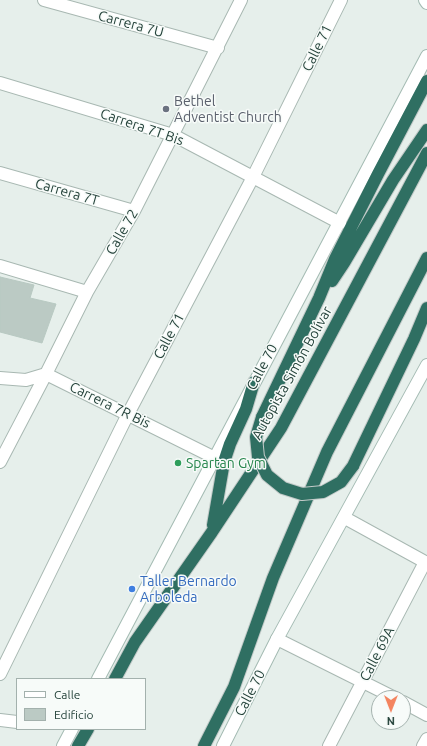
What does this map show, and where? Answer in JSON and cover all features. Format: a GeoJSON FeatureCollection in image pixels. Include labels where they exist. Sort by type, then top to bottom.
{"type":"FeatureCollection","features":[{"type":"Feature","properties":{"kind":"highway"},"geometry":{"type":"LineString","coordinates":[[427,81],[335,259],[320,298],[262,418],[256,437],[258,457],[267,475],[283,488],[302,494],[323,492],[340,482],[353,466],[414,339],[427,308]]}},
{"type":"Feature","properties":{"kind":"highway"},"geometry":{"type":"LineString","coordinates":[[320,298],[344,263],[393,180],[427,130]]}},
{"type":"Feature","properties":{"kind":"highway","name":"Autopista Simón Bolívar"},"geometry":{"type":"LineString","coordinates":[[116,678],[134,642],[212,532],[281,428],[427,153]]}},
{"type":"Feature","properties":{"kind":"highway"},"geometry":{"type":"LineString","coordinates":[[204,746],[234,687],[273,578],[327,452],[427,258]]}},
{"type":"Feature","properties":{"kind":"highway"},"geometry":{"type":"LineString","coordinates":[[414,339],[427,318]]}},
{"type":"Feature","properties":{"kind":"highway"},"geometry":{"type":"LineString","coordinates":[[212,532],[224,462],[246,409],[254,382]]}},
{"type":"Feature","properties":{"kind":"highway"},"geometry":{"type":"LineString","coordinates":[[71,746],[84,737]]}},
{"type":"Feature","properties":{"kind":"street","name":"Carrera 7U"},"geometry":{"type":"LineString","coordinates":[[44,0],[218,48]]}},
{"type":"Feature","properties":{"kind":"street","name":"Calle 72"},"geometry":{"type":"LineString","coordinates":[[0,462],[87,292],[134,211],[241,0]]}},
{"type":"Feature","properties":{"kind":"street","name":"Calle 71"},"geometry":{"type":"LineString","coordinates":[[0,674],[128,414],[253,177],[341,0]]}},
{"type":"Feature","properties":{"kind":"street","name":"Calle 70"},"geometry":{"type":"LineString","coordinates":[[99,678],[427,56]]}},
{"type":"Feature","properties":{"kind":"street","name":"Carrera 7T Bis"},"geometry":{"type":"LineString","coordinates":[[0,83],[173,135],[340,223]]}},
{"type":"Feature","properties":{"kind":"street","name":"Carrera 7T"},"geometry":{"type":"LineString","coordinates":[[0,173],[134,211]]}},
{"type":"Feature","properties":{"kind":"street"},"geometry":{"type":"LineString","coordinates":[[0,266],[87,292]]}},
{"type":"Feature","properties":{"kind":"street","name":"Calle 70"},"geometry":{"type":"LineString","coordinates":[[223,746],[277,639],[427,365]]}},
{"type":"Feature","properties":{"kind":"street"},"geometry":{"type":"LineString","coordinates":[[0,378],[26,380],[46,374]]}},
{"type":"Feature","properties":{"kind":"street","name":"Carrera 7R Bis"},"geometry":{"type":"LineString","coordinates":[[46,374],[215,458]]}},
{"type":"Feature","properties":{"kind":"street"},"geometry":{"type":"LineString","coordinates":[[344,518],[426,562]]}},
{"type":"Feature","properties":{"kind":"street","name":"Calle 69A"},"geometry":{"type":"LineString","coordinates":[[329,746],[426,562]]}},
{"type":"Feature","properties":{"kind":"street"},"geometry":{"type":"LineString","coordinates":[[277,639],[380,690]]}},
{"type":"Feature","properties":{"kind":"street"},"geometry":{"type":"LineString","coordinates":[[411,706],[427,715]]}},
{"type":"Feature","properties":{"kind":"street"},"geometry":{"type":"LineString","coordinates":[[0,720],[16,722]]}},
{"type":"Feature","properties":{"kind":"street"},"geometry":{"type":"LineString","coordinates":[[62,746],[69,730]]}},
{"type":"Feature","properties":{"kind":"street"},"geometry":{"type":"LineString","coordinates":[[423,746],[427,739]]}},
{"type":"Feature","properties":{"kind":"building"},"geometry":{"type":"Polygon","coordinates":[[[0,277],[34,285],[30,298],[56,304],[42,343],[0,332],[0,277]]]}},
{"type":"Feature","properties":{"kind":"place","name":"Bethel Adventist Church"},"geometry":{"type":"Point","coordinates":[166,109]}},
{"type":"Feature","properties":{"kind":"place","name":"Spartan Gym"},"geometry":{"type":"Point","coordinates":[178,463]}},
{"type":"Feature","properties":{"kind":"place","name":"Taller Bernardo Arboleda"},"geometry":{"type":"Point","coordinates":[132,589]}}]}
